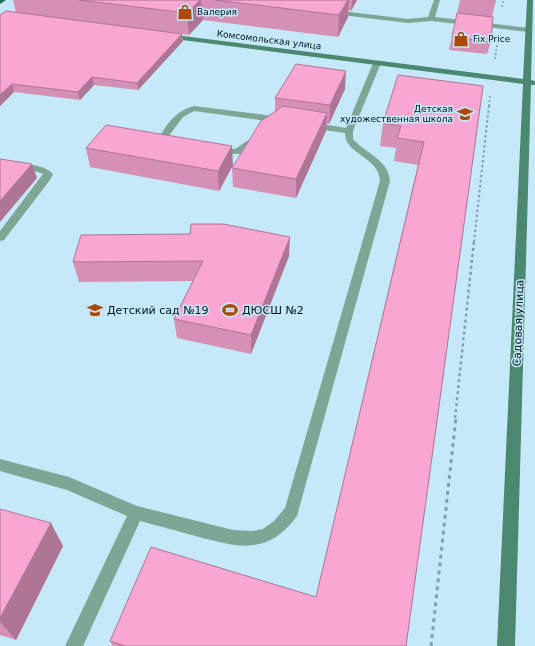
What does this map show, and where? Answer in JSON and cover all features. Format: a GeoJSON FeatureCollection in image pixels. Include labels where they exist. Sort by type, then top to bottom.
{"type":"FeatureCollection","features":[{"type":"Feature","properties":{"kind":"street","name":"Садовая улица"},"geometry":{"type":"LineString","coordinates":[[506,646],[531,83],[530,0]]}},
{"type":"Feature","properties":{"kind":"street","name":"Комсомольская улица"},"geometry":{"type":"LineString","coordinates":[[157,34],[531,83]]}},
{"type":"Feature","properties":{"kind":"lane"},"geometry":{"type":"LineString","coordinates":[[431,19],[437,0]]}},
{"type":"Feature","properties":{"kind":"lane"},"geometry":{"type":"LineString","coordinates":[[324,11],[408,21],[431,19],[531,23]]}},
{"type":"Feature","properties":{"kind":"lane"},"geometry":{"type":"LineString","coordinates":[[0,465],[70,484],[136,513],[233,538],[249,540],[268,536],[282,525],[292,511],[385,181],[386,174],[383,168],[353,144],[349,139],[349,131],[376,63]]}},
{"type":"Feature","properties":{"kind":"lane"},"geometry":{"type":"LineString","coordinates":[[181,144],[167,141],[164,137],[183,111],[188,108],[200,108],[285,121],[267,131],[237,152],[211,150]]}},
{"type":"Feature","properties":{"kind":"lane"},"geometry":{"type":"LineString","coordinates":[[304,124],[349,131]]}},
{"type":"Feature","properties":{"kind":"lane"},"geometry":{"type":"LineString","coordinates":[[0,164],[39,169],[48,174],[47,178],[0,238]]}},
{"type":"Feature","properties":{"kind":"lane"},"geometry":{"type":"LineString","coordinates":[[74,646],[136,513]]}},
{"type":"Feature","properties":{"kind":"path"},"geometry":{"type":"LineString","coordinates":[[431,646],[490,94]]}},
{"type":"Feature","properties":{"kind":"building"},"geometry":{"type":"Polygon","coordinates":[[[79,0],[200,0],[187,13],[79,0]]]}},
{"type":"Feature","properties":{"kind":"building"},"geometry":{"type":"Polygon","coordinates":[[[215,0],[348,0],[339,15],[215,0]]]}},
{"type":"Feature","properties":{"kind":"building"},"geometry":{"type":"Polygon","coordinates":[[[6,11],[182,34],[137,83],[92,77],[78,92],[12,84],[0,95],[0,15],[6,11]]]}},
{"type":"Feature","properties":{"kind":"building"},"geometry":{"type":"Polygon","coordinates":[[[457,13],[493,17],[491,42],[452,37],[457,13]]]}},
{"type":"Feature","properties":{"kind":"building"},"geometry":{"type":"Polygon","coordinates":[[[296,64],[346,71],[330,105],[275,98],[296,64]]]}},
{"type":"Feature","properties":{"kind":"building"},"geometry":{"type":"Polygon","coordinates":[[[398,75],[483,86],[406,646],[125,646],[110,641],[151,547],[316,597],[424,142],[397,138],[401,126],[383,123],[398,75]]]}},
{"type":"Feature","properties":{"kind":"building"},"geometry":{"type":"Polygon","coordinates":[[[283,106],[327,113],[296,179],[232,168],[261,121],[283,106]]]}},
{"type":"Feature","properties":{"kind":"building"},"geometry":{"type":"Polygon","coordinates":[[[106,125],[232,146],[218,171],[86,148],[106,125]]]}},
{"type":"Feature","properties":{"kind":"building"},"geometry":{"type":"Polygon","coordinates":[[[0,159],[32,164],[0,201],[0,159]]]}},
{"type":"Feature","properties":{"kind":"building"},"geometry":{"type":"Polygon","coordinates":[[[191,224],[223,224],[290,237],[251,335],[174,319],[203,261],[73,262],[81,235],[190,234],[191,224]]]}},
{"type":"Feature","properties":{"kind":"building"},"geometry":{"type":"Polygon","coordinates":[[[0,509],[51,523],[0,618],[0,509]]]}},
{"type":"Feature","properties":{"kind":"place","name":"Валерия"},"geometry":{"type":"Point","coordinates":[185,12]}},
{"type":"Feature","properties":{"kind":"place","name":"Fix Price"},"geometry":{"type":"Point","coordinates":[461,39]}},
{"type":"Feature","properties":{"kind":"place","name":"Детская художественная школа"},"geometry":{"type":"Point","coordinates":[465,114]}},
{"type":"Feature","properties":{"kind":"place","name":"Детский сад №19"},"geometry":{"type":"Point","coordinates":[95,310]}},
{"type":"Feature","properties":{"kind":"place","name":"ДЮСШ №2"},"geometry":{"type":"Point","coordinates":[230,310]}}]}
